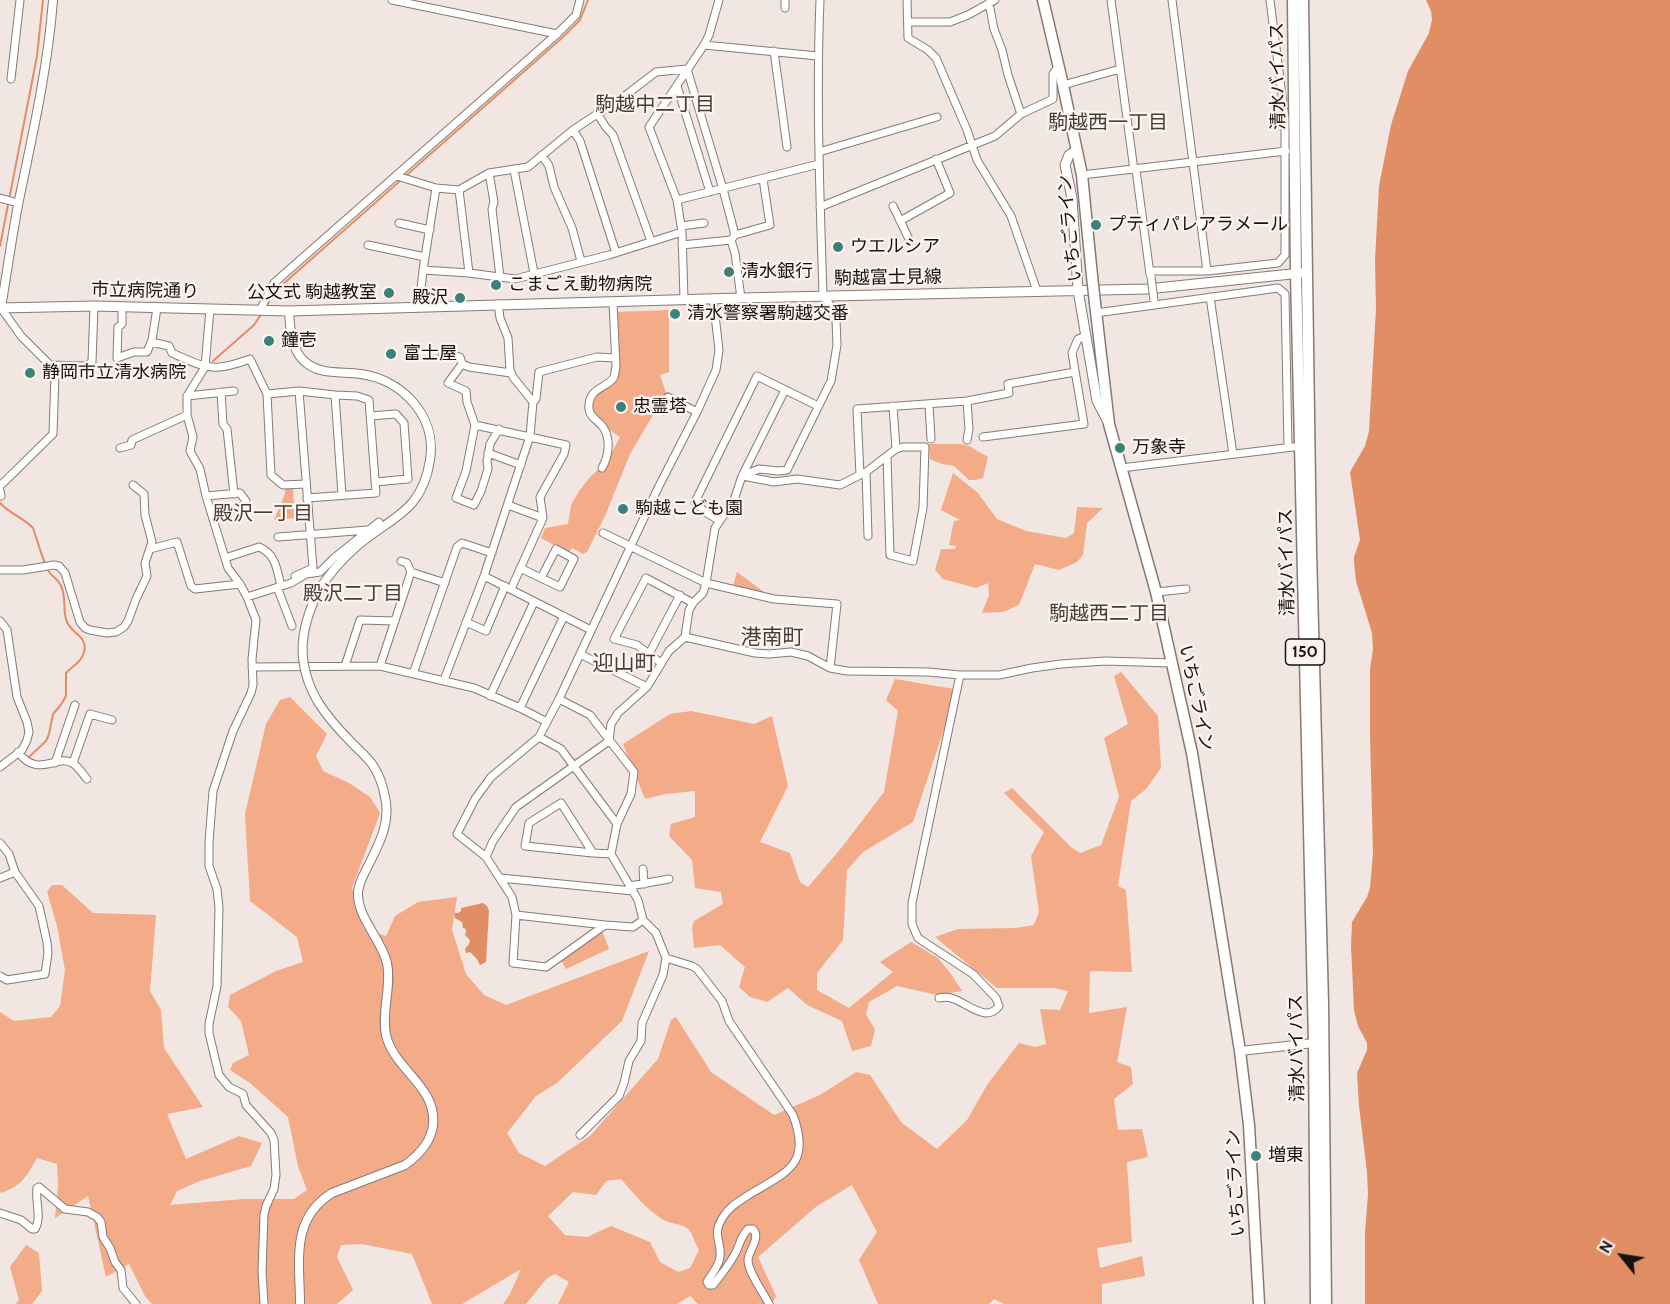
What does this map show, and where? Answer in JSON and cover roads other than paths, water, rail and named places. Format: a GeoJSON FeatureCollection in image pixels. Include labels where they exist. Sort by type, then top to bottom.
{"type":"FeatureCollection","features":[{"type":"Feature","properties":{"kind":"highway","name":"いちごライン"},"geometry":{"type":"LineString","coordinates":[[1043,0],[1082,175],[1109,424],[1156,592],[1192,753],[1250,1125],[1259,1304]]}},
{"type":"Feature","properties":{"kind":"highway","name":"清水バイパス"},"geometry":{"type":"LineString","coordinates":[[1293,0],[1323,1003],[1326,1304]]}},
{"type":"Feature","properties":{"kind":"highway","name":"清水バイパス"},"geometry":{"type":"LineString","coordinates":[[1303,0],[1301,446],[1314,1043],[1316,1304]]}},
{"type":"Feature","properties":{"kind":"highway"},"geometry":{"type":"LineString","coordinates":[[1314,1043],[1323,1003]]}},
{"type":"Feature","properties":{"kind":"main road"},"geometry":{"type":"LineString","coordinates":[[1077,150],[1069,154],[1065,165],[1072,198],[1078,290],[1097,401],[1109,424]]}},
{"type":"Feature","properties":{"kind":"main road","name":"駒越富士見線"},"geometry":{"type":"LineString","coordinates":[[289,311],[713,298],[1147,289],[1302,273]]}},
{"type":"Feature","properties":{"kind":"main road","name":"市立病院通り"},"geometry":{"type":"LineString","coordinates":[[0,308],[94,306],[289,311]]}},
{"type":"Feature","properties":{"kind":"street"},"geometry":{"type":"LineString","coordinates":[[10,79],[20,0]]}},
{"type":"Feature","properties":{"kind":"street"},"geometry":{"type":"LineString","coordinates":[[0,486],[53,435],[55,374],[50,365],[21,336],[0,308],[44,72],[53,0]]}},
{"type":"Feature","properties":{"kind":"street"},"geometry":{"type":"LineString","coordinates":[[392,0],[557,34]]}},
{"type":"Feature","properties":{"kind":"street"},"geometry":{"type":"LineString","coordinates":[[260,310],[274,284],[557,34],[576,15],[580,0]]}},
{"type":"Feature","properties":{"kind":"street"},"geometry":{"type":"LineString","coordinates":[[684,300],[681,229],[676,200],[650,127],[704,45],[719,0]]}},
{"type":"Feature","properties":{"kind":"street"},"geometry":{"type":"LineString","coordinates":[[742,476],[759,469],[787,470],[831,381],[837,345],[836,321],[824,296],[819,164],[820,0]]}},
{"type":"Feature","properties":{"kind":"street"},"geometry":{"type":"LineString","coordinates":[[907,0],[908,38],[928,50],[936,58],[967,130],[977,160],[1011,216],[1036,291]]}},
{"type":"Feature","properties":{"kind":"street"},"geometry":{"type":"LineString","coordinates":[[1111,0],[1154,302]]}},
{"type":"Feature","properties":{"kind":"street"},"geometry":{"type":"LineString","coordinates":[[1172,0],[1207,271]]}},
{"type":"Feature","properties":{"kind":"street"},"geometry":{"type":"LineString","coordinates":[[1150,274],[1207,271],[1278,263],[1285,255],[1284,110],[1270,0]]}},
{"type":"Feature","properties":{"kind":"street"},"geometry":{"type":"LineString","coordinates":[[908,22],[950,22],[992,1],[994,28],[1021,114]]}},
{"type":"Feature","properties":{"kind":"street"},"geometry":{"type":"LineString","coordinates":[[704,45],[818,56]]}},
{"type":"Feature","properties":{"kind":"street"},"geometry":{"type":"LineString","coordinates":[[774,51],[787,147]]}},
{"type":"Feature","properties":{"kind":"street"},"geometry":{"type":"LineString","coordinates":[[820,207],[995,136],[1021,114],[1053,99],[1053,74],[1059,65]]}},
{"type":"Feature","properties":{"kind":"street"},"geometry":{"type":"LineString","coordinates":[[397,176],[436,188],[459,190],[489,173],[528,167],[573,130],[656,72],[687,69]]}},
{"type":"Feature","properties":{"kind":"street"},"geometry":{"type":"LineString","coordinates":[[687,69],[723,189],[733,237],[741,298]]}},
{"type":"Feature","properties":{"kind":"street"},"geometry":{"type":"LineString","coordinates":[[1063,85],[1120,69]]}},
{"type":"Feature","properties":{"kind":"street"},"geometry":{"type":"LineString","coordinates":[[677,86],[710,192]]}},
{"type":"Feature","properties":{"kind":"street"},"geometry":{"type":"LineString","coordinates":[[597,113],[613,135],[651,241]]}},
{"type":"Feature","properties":{"kind":"street"},"geometry":{"type":"LineString","coordinates":[[819,152],[937,117]]}},
{"type":"Feature","properties":{"kind":"street"},"geometry":{"type":"LineString","coordinates":[[573,130],[580,141],[616,253]]}},
{"type":"Feature","properties":{"kind":"street"},"geometry":{"type":"LineString","coordinates":[[1082,175],[1286,151]]}},
{"type":"Feature","properties":{"kind":"street"},"geometry":{"type":"LineString","coordinates":[[542,155],[549,166],[554,187],[572,228],[581,261]]}},
{"type":"Feature","properties":{"kind":"street"},"geometry":{"type":"LineString","coordinates":[[900,221],[950,193],[936,159]]}},
{"type":"Feature","properties":{"kind":"street"},"geometry":{"type":"LineString","coordinates":[[676,200],[819,164]]}},
{"type":"Feature","properties":{"kind":"street"},"geometry":{"type":"LineString","coordinates":[[514,170],[534,273]]}},
{"type":"Feature","properties":{"kind":"street"},"geometry":{"type":"LineString","coordinates":[[489,173],[501,277]]}},
{"type":"Feature","properties":{"kind":"street"},"geometry":{"type":"LineString","coordinates":[[682,245],[733,237],[770,225],[763,179]]}},
{"type":"Feature","properties":{"kind":"street"},"geometry":{"type":"LineString","coordinates":[[419,307],[436,188]]}},
{"type":"Feature","properties":{"kind":"street"},"geometry":{"type":"LineString","coordinates":[[459,190],[470,273]]}},
{"type":"Feature","properties":{"kind":"street"},"geometry":{"type":"LineString","coordinates":[[0,198],[18,203]]}},
{"type":"Feature","properties":{"kind":"street"},"geometry":{"type":"LineString","coordinates":[[893,206],[908,237]]}},
{"type":"Feature","properties":{"kind":"street"},"geometry":{"type":"LineString","coordinates":[[399,223],[430,230]]}},
{"type":"Feature","properties":{"kind":"street"},"geometry":{"type":"LineString","coordinates":[[423,270],[515,279],[616,253],[704,223]]}},
{"type":"Feature","properties":{"kind":"street"},"geometry":{"type":"LineString","coordinates":[[368,245],[425,257]]}},
{"type":"Feature","properties":{"kind":"street"},"geometry":{"type":"LineString","coordinates":[[1095,308],[1278,288],[1285,294],[1288,447]]}},
{"type":"Feature","properties":{"kind":"street"},"geometry":{"type":"LineString","coordinates":[[1210,297],[1233,454]]}},
{"type":"Feature","properties":{"kind":"street"},"geometry":{"type":"LineString","coordinates":[[605,926],[546,968],[513,963],[516,915],[512,897],[486,857],[457,834],[475,799],[491,777],[539,737],[697,412],[716,370],[719,350],[713,298]]}},
{"type":"Feature","properties":{"kind":"street"},"geometry":{"type":"LineString","coordinates":[[602,468],[608,454],[607,438],[604,429],[591,417],[589,403],[596,390],[614,376],[613,302]]}},
{"type":"Feature","properties":{"kind":"street"},"geometry":{"type":"LineString","coordinates":[[498,304],[500,318],[508,338],[511,373],[533,402]]}},
{"type":"Feature","properties":{"kind":"street"},"geometry":{"type":"LineString","coordinates":[[50,365],[87,366],[92,362],[94,306]]}},
{"type":"Feature","properties":{"kind":"street"},"geometry":{"type":"LineString","coordinates":[[122,307],[122,324],[118,327],[117,358],[134,352],[147,352],[157,308]]}},
{"type":"Feature","properties":{"kind":"street"},"geometry":{"type":"LineString","coordinates":[[210,309],[205,368],[187,396],[187,415],[193,437],[190,451],[200,469],[228,568],[248,597],[256,620],[251,693],[233,731],[213,791],[209,866],[217,889],[219,908],[217,986],[209,1033],[219,1075],[229,1087],[243,1094],[246,1105],[271,1133],[274,1140],[276,1175],[274,1190],[264,1215],[262,1271],[264,1304]]}},
{"type":"Feature","properties":{"kind":"street"},"geometry":{"type":"LineString","coordinates":[[289,311],[294,349],[304,361],[319,370],[374,377],[401,390],[414,402],[422,414],[428,426],[431,442],[426,481],[416,498],[402,513],[357,545],[330,573],[318,592],[306,622],[303,652],[307,678],[318,702],[325,714],[371,762],[381,781],[386,798],[386,822],[383,835],[363,876],[358,892],[363,915],[382,949],[388,973],[385,1021],[387,1039],[394,1053],[427,1095],[433,1111],[432,1136],[419,1153],[405,1165],[332,1193],[322,1199],[309,1214],[302,1229],[299,1248],[300,1304]]}},
{"type":"Feature","properties":{"kind":"street"},"geometry":{"type":"LineString","coordinates":[[983,437],[1084,424],[1072,353],[1078,339],[1086,336]]}},
{"type":"Feature","properties":{"kind":"street"},"geometry":{"type":"LineString","coordinates":[[151,342],[169,346],[172,353],[205,368],[221,367],[250,359],[267,394],[271,475],[283,485],[306,484]]}},
{"type":"Feature","properties":{"kind":"street"},"geometry":{"type":"LineString","coordinates":[[442,355],[460,357],[462,364]]}},
{"type":"Feature","properties":{"kind":"street"},"geometry":{"type":"LineString","coordinates":[[444,680],[484,576],[530,436],[539,372],[597,357],[615,358]]}},
{"type":"Feature","properties":{"kind":"street"},"geometry":{"type":"LineString","coordinates":[[462,364],[511,373]]}},
{"type":"Feature","properties":{"kind":"street"},"geometry":{"type":"LineString","coordinates":[[462,364],[448,383],[466,391],[467,402],[475,425],[466,471],[456,498],[474,505],[488,469],[490,444],[498,429]]}},
{"type":"Feature","properties":{"kind":"street"},"geometry":{"type":"LineString","coordinates":[[868,536],[857,409],[967,401],[1009,393],[1008,384],[1075,372]]}},
{"type":"Feature","properties":{"kind":"street"},"geometry":{"type":"LineString","coordinates":[[720,521],[705,512],[695,502],[757,376],[818,406]]}},
{"type":"Feature","properties":{"kind":"street"},"geometry":{"type":"LineString","coordinates":[[267,394],[299,390],[357,396],[369,400],[376,493],[308,498]]}},
{"type":"Feature","properties":{"kind":"street"},"geometry":{"type":"LineString","coordinates":[[297,579],[295,576],[313,568],[299,390]]}},
{"type":"Feature","properties":{"kind":"street"},"geometry":{"type":"LineString","coordinates":[[609,741],[610,724],[618,713],[647,687],[669,651],[686,637],[689,610],[703,593],[706,583],[715,528],[734,500],[742,476],[786,390]]}},
{"type":"Feature","properties":{"kind":"street"},"geometry":{"type":"LineString","coordinates":[[187,396],[234,391]]}},
{"type":"Feature","properties":{"kind":"street"},"geometry":{"type":"LineString","coordinates":[[221,392],[223,424],[227,429],[234,494]]}},
{"type":"Feature","properties":{"kind":"street"},"geometry":{"type":"LineString","coordinates":[[335,395],[342,495]]}},
{"type":"Feature","properties":{"kind":"street"},"geometry":{"type":"LineString","coordinates":[[665,401],[668,397],[697,412]]}},
{"type":"Feature","properties":{"kind":"street"},"geometry":{"type":"LineString","coordinates":[[967,401],[968,440]]}},
{"type":"Feature","properties":{"kind":"street"},"geometry":{"type":"LineString","coordinates":[[929,404],[931,439]]}},
{"type":"Feature","properties":{"kind":"street"},"geometry":{"type":"LineString","coordinates":[[894,406],[896,450]]}},
{"type":"Feature","properties":{"kind":"street"},"geometry":{"type":"LineString","coordinates":[[370,416],[396,414],[404,423],[408,479],[375,482]]}},
{"type":"Feature","properties":{"kind":"street"},"geometry":{"type":"LineString","coordinates":[[120,448],[131,445],[132,440],[187,415]]}},
{"type":"Feature","properties":{"kind":"street"},"geometry":{"type":"LineString","coordinates":[[466,622],[486,631],[520,568],[543,518],[540,497],[564,454],[566,445],[475,425]]}},
{"type":"Feature","properties":{"kind":"street"},"geometry":{"type":"LineString","coordinates":[[1121,468],[1301,446]]}},
{"type":"Feature","properties":{"kind":"street"},"geometry":{"type":"LineString","coordinates":[[742,476],[774,482],[797,479],[840,485],[863,473],[887,456],[896,450],[903,447],[926,447],[923,508],[913,561],[890,555],[887,456]]}},
{"type":"Feature","properties":{"kind":"street"},"geometry":{"type":"LineString","coordinates":[[488,453],[521,465]]}},
{"type":"Feature","properties":{"kind":"street"},"geometry":{"type":"LineString","coordinates":[[0,570],[59,566],[65,573],[80,622],[85,628],[107,633],[116,632],[124,627],[147,576],[145,563],[152,543],[145,515],[144,494],[133,485]]}},
{"type":"Feature","properties":{"kind":"street"},"geometry":{"type":"LineString","coordinates":[[0,491],[1,496]]}},
{"type":"Feature","properties":{"kind":"street"},"geometry":{"type":"LineString","coordinates":[[206,496],[240,493],[246,501]]}},
{"type":"Feature","properties":{"kind":"street"},"geometry":{"type":"LineString","coordinates":[[508,505],[543,518]]}},
{"type":"Feature","properties":{"kind":"street"},"geometry":{"type":"LineString","coordinates":[[248,597],[279,587],[306,574],[320,572],[379,522]]}},
{"type":"Feature","properties":{"kind":"street"},"geometry":{"type":"LineString","coordinates":[[278,537],[368,530]]}},
{"type":"Feature","properties":{"kind":"street"},"geometry":{"type":"LineString","coordinates":[[603,533],[706,583],[774,598],[837,604],[830,668]]}},
{"type":"Feature","properties":{"kind":"street"},"geometry":{"type":"LineString","coordinates":[[150,549],[177,542],[191,586],[195,589],[240,584]]}},
{"type":"Feature","properties":{"kind":"street"},"geometry":{"type":"LineString","coordinates":[[413,674],[458,547],[462,543],[492,553]]}},
{"type":"Feature","properties":{"kind":"street"},"geometry":{"type":"LineString","coordinates":[[225,558],[260,547],[276,561],[279,587],[292,626]]}},
{"type":"Feature","properties":{"kind":"street"},"geometry":{"type":"LineString","coordinates":[[520,568],[541,578],[560,587],[574,559],[556,549],[541,578]]}},
{"type":"Feature","properties":{"kind":"street"},"geometry":{"type":"LineString","coordinates":[[380,666],[411,572],[407,563],[401,561]]}},
{"type":"Feature","properties":{"kind":"street"},"geometry":{"type":"LineString","coordinates":[[411,572],[445,583]]}},
{"type":"Feature","properties":{"kind":"street"},"geometry":{"type":"LineString","coordinates":[[484,576],[591,630]]}},
{"type":"Feature","properties":{"kind":"street"},"geometry":{"type":"LineString","coordinates":[[661,663],[637,645],[614,639],[646,578],[693,603]]}},
{"type":"Feature","properties":{"kind":"street"},"geometry":{"type":"LineString","coordinates":[[1156,592],[1186,589]]}},
{"type":"Feature","properties":{"kind":"street"},"geometry":{"type":"LineString","coordinates":[[649,654],[680,595]]}},
{"type":"Feature","properties":{"kind":"street"},"geometry":{"type":"LineString","coordinates":[[490,696],[534,602]]}},
{"type":"Feature","properties":{"kind":"street"},"geometry":{"type":"LineString","coordinates":[[520,708],[564,616]]}},
{"type":"Feature","properties":{"kind":"street"},"geometry":{"type":"LineString","coordinates":[[345,666],[360,620],[395,621]]}},
{"type":"Feature","properties":{"kind":"street"},"geometry":{"type":"LineString","coordinates":[[0,621],[7,630],[17,697],[29,732],[25,746],[2,763]]}},
{"type":"Feature","properties":{"kind":"street"},"geometry":{"type":"LineString","coordinates":[[686,637],[755,653],[791,652],[808,656],[830,668],[847,671],[999,675],[1042,667],[1105,661],[1172,663]]}},
{"type":"Feature","properties":{"kind":"street"},"geometry":{"type":"LineString","coordinates":[[580,654],[647,687]]}},
{"type":"Feature","properties":{"kind":"street"},"geometry":{"type":"LineString","coordinates":[[252,668],[380,666],[474,688],[547,722]]}},
{"type":"Feature","properties":{"kind":"street"},"geometry":{"type":"LineString","coordinates":[[939,998],[955,999],[979,1012],[996,1011],[999,1006],[996,998],[973,974],[918,938],[912,924],[914,895],[960,675]]}},
{"type":"Feature","properties":{"kind":"street"},"geometry":{"type":"LineString","coordinates":[[559,699],[590,716],[634,772],[631,794],[617,824],[611,854],[638,900],[643,920],[656,933],[666,958],[663,975],[642,1023],[641,1041],[629,1061],[619,1096],[580,1135]]}},
{"type":"Feature","properties":{"kind":"street"},"geometry":{"type":"LineString","coordinates":[[55,763],[75,705]]}},
{"type":"Feature","properties":{"kind":"street"},"geometry":{"type":"LineString","coordinates":[[73,763],[90,714],[112,720]]}},
{"type":"Feature","properties":{"kind":"street"},"geometry":{"type":"LineString","coordinates":[[539,737],[561,749],[617,824]]}},
{"type":"Feature","properties":{"kind":"street"},"geometry":{"type":"LineString","coordinates":[[486,857],[493,841],[516,807],[609,741]]}},
{"type":"Feature","properties":{"kind":"street"},"geometry":{"type":"LineString","coordinates":[[18,752],[24,760],[34,765],[73,763],[87,779]]}},
{"type":"Feature","properties":{"kind":"street"},"geometry":{"type":"LineString","coordinates":[[593,853],[561,803],[529,823],[525,846],[593,853],[611,854]]}},
{"type":"Feature","properties":{"kind":"street"},"geometry":{"type":"LineString","coordinates":[[0,843],[9,854],[15,872],[39,906],[47,942],[45,974],[7,980],[0,976]]}},
{"type":"Feature","properties":{"kind":"street"},"geometry":{"type":"LineString","coordinates":[[643,869],[644,884]]}},
{"type":"Feature","properties":{"kind":"street"},"geometry":{"type":"LineString","coordinates":[[0,878],[15,872]]}},
{"type":"Feature","properties":{"kind":"street"},"geometry":{"type":"LineString","coordinates":[[500,879],[631,889],[669,879]]}},
{"type":"Feature","properties":{"kind":"street"},"geometry":{"type":"LineString","coordinates":[[516,915],[605,926],[633,927],[643,920]]}},
{"type":"Feature","properties":{"kind":"street"},"geometry":{"type":"LineString","coordinates":[[666,958],[697,969],[716,993],[725,1008],[729,1021],[793,1115],[799,1132],[798,1158],[792,1166],[733,1205],[722,1218],[716,1235],[720,1256],[707,1282],[712,1285],[727,1269],[743,1234],[748,1229],[753,1229],[757,1238],[748,1257],[748,1265],[769,1304]]}},
{"type":"Feature","properties":{"kind":"street"},"geometry":{"type":"LineString","coordinates":[[1240,1051],[1314,1043]]}},
{"type":"Feature","properties":{"kind":"street"},"geometry":{"type":"LineString","coordinates":[[0,1213],[21,1220],[35,1229],[39,1218],[36,1192],[39,1186],[65,1209],[88,1212],[97,1217],[103,1237],[121,1270],[123,1288],[136,1304]]}},
{"type":"Feature","properties":{"kind":"waterway"},"geometry":{"type":"LineString","coordinates":[[0,246],[37,56],[43,0]]}},
{"type":"Feature","properties":{"kind":"waterway"},"geometry":{"type":"LineString","coordinates":[[265,308],[282,285],[563,37],[580,20],[588,0]]}},
{"type":"Feature","properties":{"kind":"waterway"},"geometry":{"type":"LineString","coordinates":[[213,361],[254,325],[262,313]]}},
{"type":"Feature","properties":{"kind":"waterway"},"geometry":{"type":"LineString","coordinates":[[0,503],[33,528],[49,572],[63,590],[67,622],[82,639],[85,647],[81,659],[66,673],[66,696],[53,714],[46,741],[29,757]]}},
{"type":"Feature","properties":{"kind":"place","name":"プティパレアラメール"},"geometry":{"type":"Point","coordinates":[1096,225]}},
{"type":"Feature","properties":{"kind":"place","name":"ウエルシア"},"geometry":{"type":"Point","coordinates":[838,247]}},
{"type":"Feature","properties":{"kind":"place","name":"清水銀行"},"geometry":{"type":"Point","coordinates":[729,272]}},
{"type":"Feature","properties":{"kind":"place","name":"こまごえ動物病院"},"geometry":{"type":"Point","coordinates":[496,285]}},
{"type":"Feature","properties":{"kind":"place","name":"公文式 駒越教室"},"geometry":{"type":"Point","coordinates":[389,293]}},
{"type":"Feature","properties":{"kind":"place","name":"殿沢"},"geometry":{"type":"Point","coordinates":[460,298]}},
{"type":"Feature","properties":{"kind":"place","name":"清水警察署駒越交番"},"geometry":{"type":"Point","coordinates":[675,314]}},
{"type":"Feature","properties":{"kind":"place","name":"鐘壱"},"geometry":{"type":"Point","coordinates":[269,341]}},
{"type":"Feature","properties":{"kind":"place","name":"富士屋"},"geometry":{"type":"Point","coordinates":[391,354]}},
{"type":"Feature","properties":{"kind":"place","name":"静岡市立清水病院"},"geometry":{"type":"Point","coordinates":[30,373]}},
{"type":"Feature","properties":{"kind":"place","name":"忠霊塔"},"geometry":{"type":"Point","coordinates":[621,407]}},
{"type":"Feature","properties":{"kind":"place","name":"万象寺"},"geometry":{"type":"Point","coordinates":[1120,448]}},
{"type":"Feature","properties":{"kind":"place","name":"駒越こども園"},"geometry":{"type":"Point","coordinates":[623,509]}},
{"type":"Feature","properties":{"kind":"place","name":"増東"},"geometry":{"type":"Point","coordinates":[1256,1156]}},
{"type":"Feature","properties":{"kind":"district","name":"駒越中二丁目"},"geometry":{"type":"Point","coordinates":[655,105]}},
{"type":"Feature","properties":{"kind":"district","name":"駒越西一丁目"},"geometry":{"type":"Point","coordinates":[1108,123]}},
{"type":"Feature","properties":{"kind":"district","name":"殿沢一丁目"},"geometry":{"type":"Point","coordinates":[263,514]}},
{"type":"Feature","properties":{"kind":"district","name":"殿沢二丁目"},"geometry":{"type":"Point","coordinates":[353,594]}},
{"type":"Feature","properties":{"kind":"district","name":"駒越西二丁目"},"geometry":{"type":"Point","coordinates":[1109,614]}},
{"type":"Feature","properties":{"kind":"district","name":"港南町"},"geometry":{"type":"Point","coordinates":[772,638]}},
{"type":"Feature","properties":{"kind":"district","name":"迎山町"},"geometry":{"type":"Point","coordinates":[624,664]}}]}
